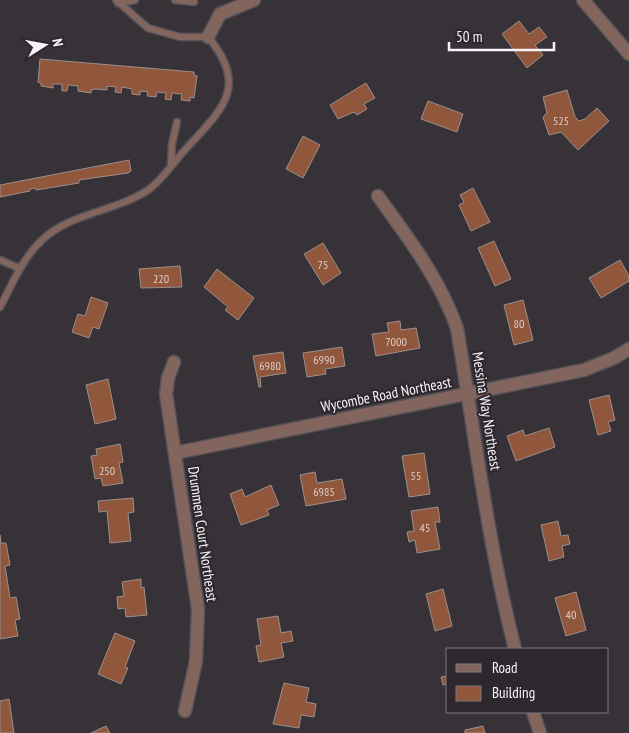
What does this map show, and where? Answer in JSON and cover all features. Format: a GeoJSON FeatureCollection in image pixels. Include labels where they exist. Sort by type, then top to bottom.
{"type":"FeatureCollection","features":[{"type":"Feature","properties":{"kind":"street"},"geometry":{"type":"LineString","coordinates":[[208,37],[220,14],[254,0]]}},
{"type":"Feature","properties":{"kind":"street"},"geometry":{"type":"LineString","coordinates":[[583,0],[629,54]]}},
{"type":"Feature","properties":{"kind":"street","name":"Messina Way Northeast"},"geometry":{"type":"LineString","coordinates":[[378,196],[432,272],[446,297],[457,328],[496,567],[516,648]]}},
{"type":"Feature","properties":{"kind":"street","name":"Wycombe Road Northeast"},"geometry":{"type":"LineString","coordinates":[[175,453],[584,370],[614,358],[629,349]]}},
{"type":"Feature","properties":{"kind":"street","name":"Drummen Court Northeast"},"geometry":{"type":"LineString","coordinates":[[174,362],[168,378],[166,394],[198,609],[196,661],[184,711]]}},
{"type":"Feature","properties":{"kind":"street"},"geometry":{"type":"LineString","coordinates":[[534,713],[540,733]]}},
{"type":"Feature","properties":{"kind":"lane"},"geometry":{"type":"LineString","coordinates":[[117,2],[135,0]]}},
{"type":"Feature","properties":{"kind":"lane"},"geometry":{"type":"LineString","coordinates":[[175,0],[194,2]]}},
{"type":"Feature","properties":{"kind":"lane"},"geometry":{"type":"LineString","coordinates":[[0,307],[23,261],[43,239],[88,213],[132,199],[150,189],[220,110],[230,87],[228,67],[221,52],[208,37],[180,37],[148,28],[117,2]]}},
{"type":"Feature","properties":{"kind":"lane"},"geometry":{"type":"LineString","coordinates":[[171,166],[172,144],[177,122]]}},
{"type":"Feature","properties":{"kind":"lane"},"geometry":{"type":"LineString","coordinates":[[0,260],[19,268]]}},
{"type":"Feature","properties":{"kind":"building"},"geometry":{"type":"Polygon","coordinates":[[[519,21],[529,34],[539,27],[547,37],[535,45],[543,55],[527,68],[502,34],[519,21]]]}},
{"type":"Feature","properties":{"kind":"building"},"geometry":{"type":"Polygon","coordinates":[[[40,59],[194,72],[194,75],[197,76],[194,98],[190,97],[190,101],[181,100],[182,94],[172,93],[171,100],[165,99],[166,93],[157,92],[156,97],[147,96],[148,92],[140,91],[140,95],[132,94],[132,89],[122,87],[121,93],[115,92],[116,87],[107,86],[107,90],[95,89],[91,90],[91,93],[78,91],[78,86],[68,85],[67,91],[62,91],[62,84],[53,84],[53,88],[41,86],[41,83],[38,82],[40,59]]]}},
{"type":"Feature","properties":{"kind":"building"},"geometry":{"type":"Polygon","coordinates":[[[366,83],[375,98],[364,104],[367,109],[357,115],[354,112],[338,119],[330,105],[366,83]]]}},
{"type":"Feature","properties":{"kind":"building"},"geometry":{"type":"Polygon","coordinates":[[[567,90],[575,117],[579,121],[585,119],[597,108],[609,121],[578,150],[561,132],[549,135],[543,117],[547,113],[543,97],[567,90]]]}},
{"type":"Feature","properties":{"kind":"building"},"geometry":{"type":"Polygon","coordinates":[[[428,101],[463,114],[457,132],[421,119],[428,101]]]}},
{"type":"Feature","properties":{"kind":"building"},"geometry":{"type":"Polygon","coordinates":[[[303,136],[320,145],[303,178],[286,169],[303,136]]]}},
{"type":"Feature","properties":{"kind":"building"},"geometry":{"type":"Polygon","coordinates":[[[129,160],[131,171],[128,173],[79,180],[79,183],[36,190],[35,188],[30,189],[30,191],[0,197],[0,185],[129,160]]]}},
{"type":"Feature","properties":{"kind":"building"},"geometry":{"type":"Polygon","coordinates":[[[473,188],[490,222],[471,231],[459,205],[464,202],[460,195],[473,188]]]}},
{"type":"Feature","properties":{"kind":"building"},"geometry":{"type":"Polygon","coordinates":[[[494,241],[511,279],[495,286],[478,248],[494,241]]]}},
{"type":"Feature","properties":{"kind":"building"},"geometry":{"type":"Polygon","coordinates":[[[323,243],[341,273],[323,285],[304,254],[323,243]]]}},
{"type":"Feature","properties":{"kind":"building"},"geometry":{"type":"Polygon","coordinates":[[[620,260],[629,276],[629,281],[601,298],[589,278],[620,260]]]}},
{"type":"Feature","properties":{"kind":"building"},"geometry":{"type":"Polygon","coordinates":[[[180,266],[182,287],[141,288],[139,269],[180,266]]]}},
{"type":"Feature","properties":{"kind":"building"},"geometry":{"type":"Polygon","coordinates":[[[217,269],[254,298],[238,320],[225,310],[228,307],[204,287],[217,269]]]}},
{"type":"Feature","properties":{"kind":"building"},"geometry":{"type":"Polygon","coordinates":[[[91,297],[108,303],[99,329],[93,327],[89,338],[72,332],[78,314],[85,316],[91,297]]]}},
{"type":"Feature","properties":{"kind":"building"},"geometry":{"type":"Polygon","coordinates":[[[523,300],[533,340],[514,345],[504,305],[523,300]]]}},
{"type":"Feature","properties":{"kind":"building"},"geometry":{"type":"Polygon","coordinates":[[[400,321],[401,330],[416,328],[420,348],[376,356],[372,334],[389,332],[387,323],[400,321]]]}},
{"type":"Feature","properties":{"kind":"building"},"geometry":{"type":"Polygon","coordinates":[[[342,347],[345,366],[325,369],[326,374],[307,377],[303,353],[342,347]]]}},
{"type":"Feature","properties":{"kind":"building"},"geometry":{"type":"Polygon","coordinates":[[[283,352],[286,373],[260,377],[261,387],[259,387],[253,356],[283,352]]]}},
{"type":"Feature","properties":{"kind":"building"},"geometry":{"type":"Polygon","coordinates":[[[108,379],[116,419],[95,424],[86,385],[108,379]]]}},
{"type":"Feature","properties":{"kind":"building"},"geometry":{"type":"Polygon","coordinates":[[[609,395],[615,420],[608,422],[611,431],[598,435],[589,400],[609,395]]]}},
{"type":"Feature","properties":{"kind":"building"},"geometry":{"type":"Polygon","coordinates":[[[549,428],[555,447],[516,461],[507,436],[523,430],[525,436],[549,428]]]}},
{"type":"Feature","properties":{"kind":"building"},"geometry":{"type":"Polygon","coordinates":[[[120,444],[123,462],[119,463],[123,483],[103,486],[101,478],[95,479],[91,456],[97,455],[96,449],[120,444]]]}},
{"type":"Feature","properties":{"kind":"building"},"geometry":{"type":"Polygon","coordinates":[[[424,453],[430,494],[409,497],[402,456],[424,453]]]}},
{"type":"Feature","properties":{"kind":"building"},"geometry":{"type":"Polygon","coordinates":[[[315,472],[317,483],[342,479],[346,499],[306,506],[300,475],[315,472]]]}},
{"type":"Feature","properties":{"kind":"building"},"geometry":{"type":"Polygon","coordinates":[[[271,485],[279,505],[267,510],[269,515],[241,525],[230,494],[242,489],[245,497],[271,485]]]}},
{"type":"Feature","properties":{"kind":"building"},"geometry":{"type":"Polygon","coordinates":[[[133,498],[134,512],[128,513],[131,541],[110,543],[107,511],[99,512],[98,501],[133,498]]]}},
{"type":"Feature","properties":{"kind":"building"},"geometry":{"type":"Polygon","coordinates":[[[438,507],[440,522],[435,522],[440,549],[417,553],[415,540],[409,542],[407,532],[414,531],[411,511],[438,507]]]}},
{"type":"Feature","properties":{"kind":"building"},"geometry":{"type":"Polygon","coordinates":[[[558,521],[561,536],[568,535],[570,544],[562,546],[564,557],[549,561],[541,525],[558,521]]]}},
{"type":"Feature","properties":{"kind":"building"},"geometry":{"type":"Polygon","coordinates":[[[0,535],[1,543],[6,543],[10,565],[5,566],[10,598],[16,597],[20,619],[15,620],[18,636],[0,639],[0,535]]]}},
{"type":"Feature","properties":{"kind":"building"},"geometry":{"type":"Polygon","coordinates":[[[141,579],[141,588],[144,587],[147,615],[126,617],[125,608],[118,609],[117,597],[124,596],[122,582],[141,579]]]}},
{"type":"Feature","properties":{"kind":"building"},"geometry":{"type":"Polygon","coordinates":[[[443,589],[452,626],[435,631],[426,594],[443,589]]]}},
{"type":"Feature","properties":{"kind":"building"},"geometry":{"type":"Polygon","coordinates":[[[576,592],[586,630],[566,636],[555,598],[576,592]]]}},
{"type":"Feature","properties":{"kind":"building"},"geometry":{"type":"Polygon","coordinates":[[[278,616],[281,633],[291,631],[293,641],[281,643],[284,657],[259,662],[256,646],[261,645],[257,619],[278,616]]]}},
{"type":"Feature","properties":{"kind":"building"},"geometry":{"type":"Polygon","coordinates":[[[115,633],[135,641],[125,667],[128,668],[121,684],[98,674],[115,633]]]}},
{"type":"Feature","properties":{"kind":"building"},"geometry":{"type":"Polygon","coordinates":[[[446,676],[446,684],[443,685],[441,677],[446,676]]]}},
{"type":"Feature","properties":{"kind":"building"},"geometry":{"type":"Polygon","coordinates":[[[284,683],[309,688],[306,702],[316,704],[314,717],[301,715],[299,728],[273,724],[284,683]]]}},
{"type":"Feature","properties":{"kind":"building"},"geometry":{"type":"Polygon","coordinates":[[[9,699],[14,733],[0,733],[0,701],[9,699]]]}},
{"type":"Feature","properties":{"kind":"building"},"geometry":{"type":"Polygon","coordinates":[[[106,726],[110,733],[91,733],[106,726]]]}},
{"type":"Feature","properties":{"kind":"building"},"geometry":{"type":"Polygon","coordinates":[[[483,726],[485,733],[465,733],[465,730],[483,726]]]}}]}
